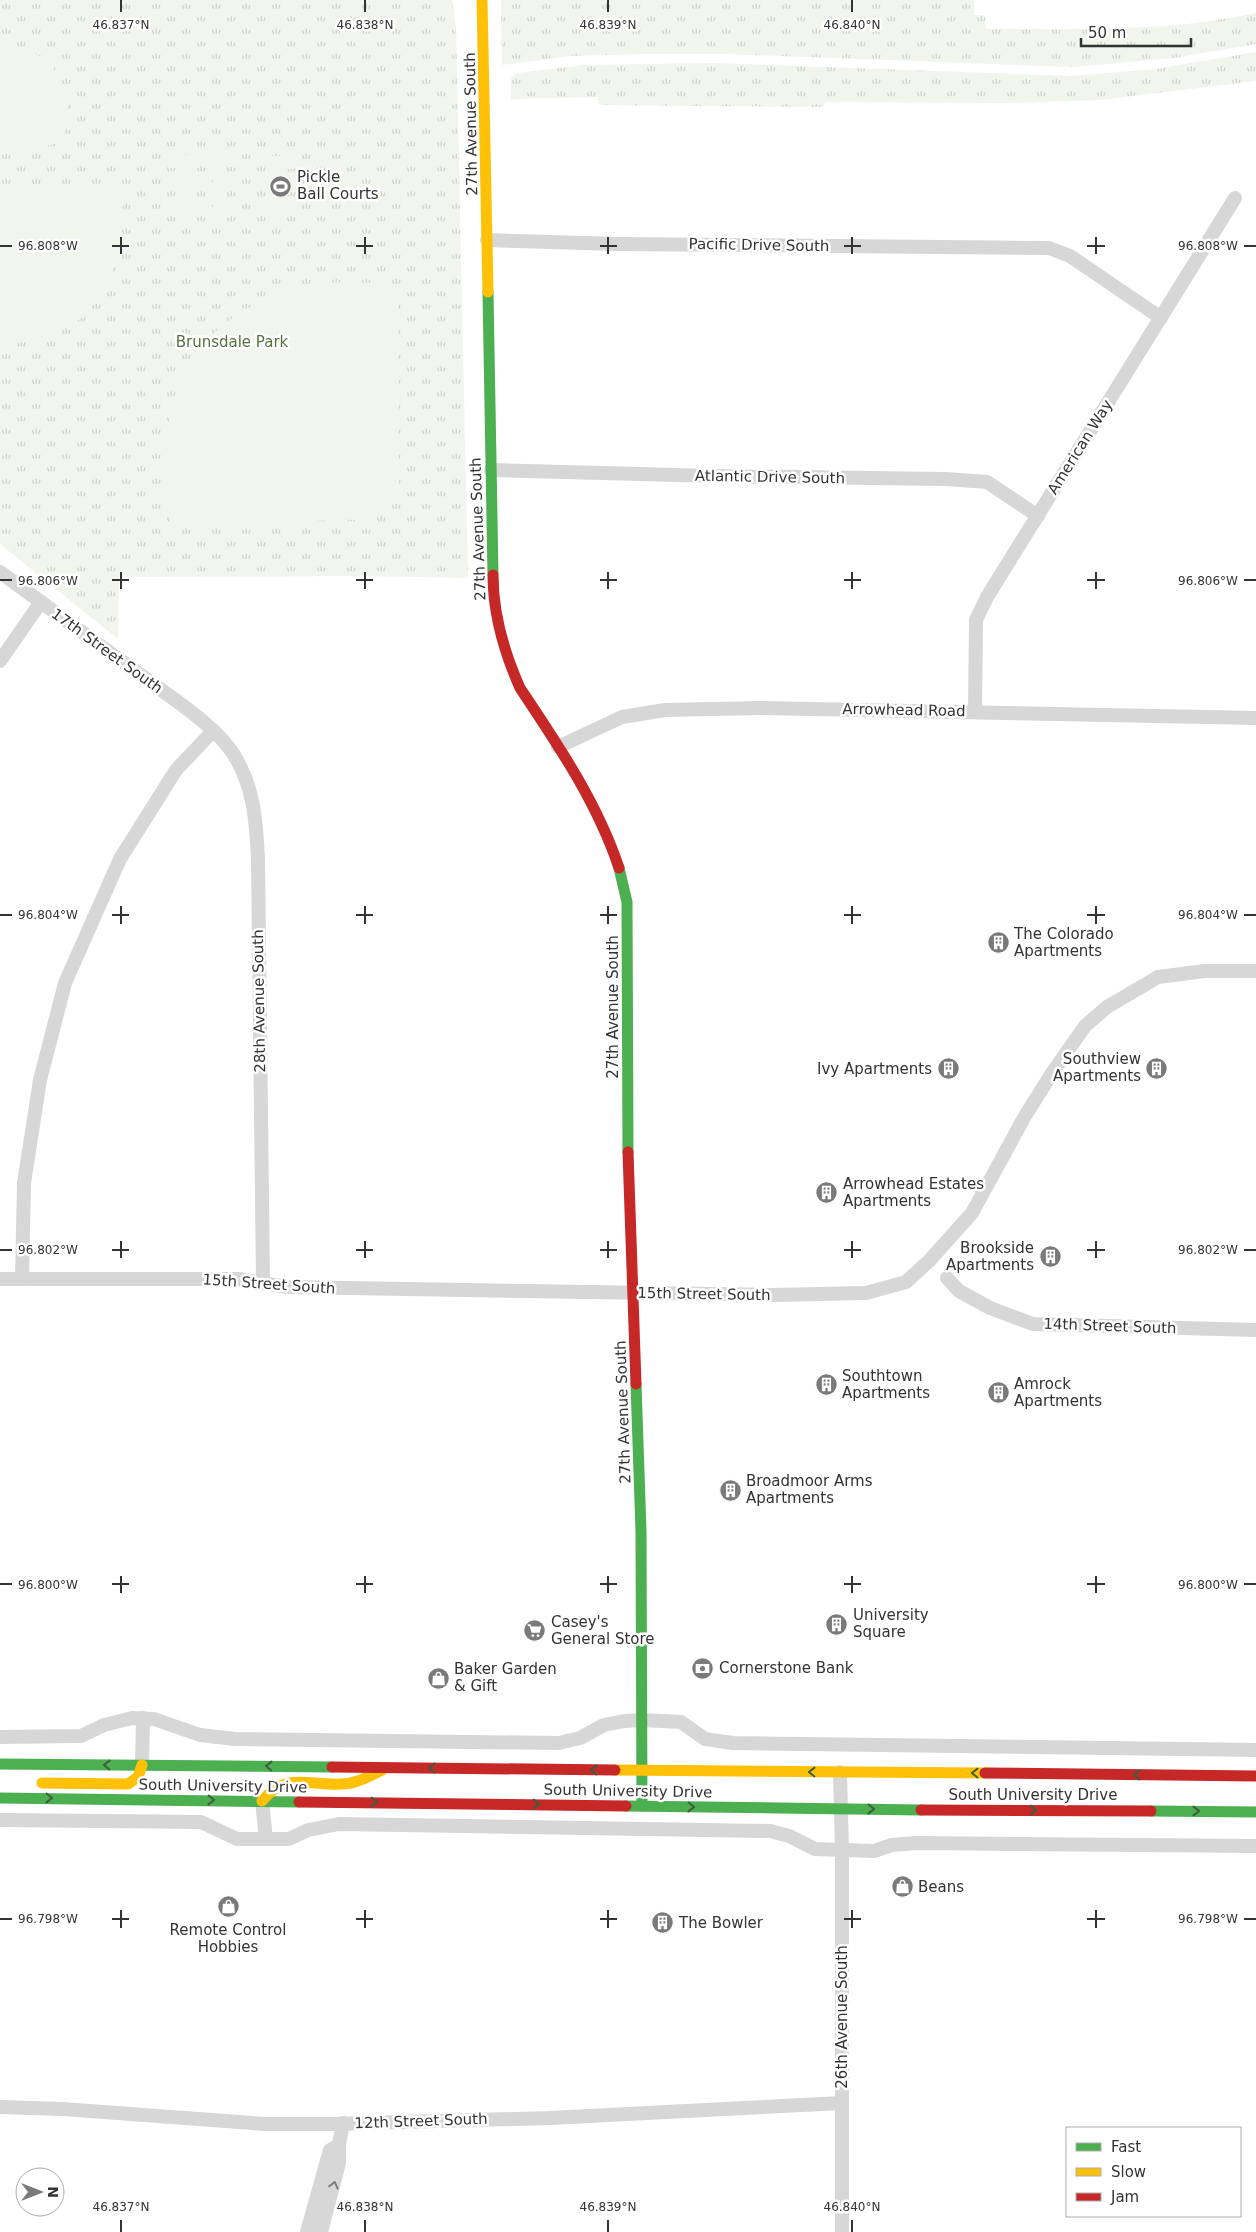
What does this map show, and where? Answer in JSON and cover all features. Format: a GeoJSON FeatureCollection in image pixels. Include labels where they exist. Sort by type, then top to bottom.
{"type":"FeatureCollection","features":[{"type":"Feature","properties":{"kind":"main road","name":"27th Avenue South"},"geometry":{"type":"LineString","coordinates":[[482,0],[492,588],[499,632],[511,669],[520,688],[590,801],[613,851],[625,884],[628,921],[628,1166],[641,1512],[642,1806]]}},
{"type":"Feature","properties":{"kind":"main road","name":"South University Drive"},"geometry":{"type":"LineString","coordinates":[[0,1764],[1256,1776]]}},
{"type":"Feature","properties":{"kind":"main road"},"geometry":{"type":"LineString","coordinates":[[32,1783],[128,1784],[138,1777],[142,1765]]}},
{"type":"Feature","properties":{"kind":"main road"},"geometry":{"type":"LineString","coordinates":[[262,1801],[268,1792],[289,1781],[352,1783],[389,1767]]}},
{"type":"Feature","properties":{"kind":"main road"},"geometry":{"type":"LineString","coordinates":[[0,1797],[15,1788]]}},
{"type":"Feature","properties":{"kind":"main road","name":"South University Drive"},"geometry":{"type":"LineString","coordinates":[[0,1797],[841,1809],[1256,1812]]}},
{"type":"Feature","properties":{"kind":"main road"},"geometry":{"type":"LineString","coordinates":[[1222,1811],[1247,1799]]}},
{"type":"Feature","properties":{"kind":"street","name":"American Way"},"geometry":{"type":"LineString","coordinates":[[975,711],[976,620],[987,597],[1235,198]]}},
{"type":"Feature","properties":{"kind":"street","name":"Pacific Drive South"},"geometry":{"type":"LineString","coordinates":[[487,240],[618,244],[1049,248],[1070,256],[1161,318]]}},
{"type":"Feature","properties":{"kind":"street","name":"Atlantic Drive South"},"geometry":{"type":"LineString","coordinates":[[491,470],[714,476],[946,479],[987,482],[1038,516]]}},
{"type":"Feature","properties":{"kind":"street","name":"17th Street South"},"geometry":{"type":"LineString","coordinates":[[0,572],[172,698],[213,731]]}},
{"type":"Feature","properties":{"kind":"street"},"geometry":{"type":"LineString","coordinates":[[0,661],[41,602]]}},
{"type":"Feature","properties":{"kind":"street","name":"Arrowhead Road"},"geometry":{"type":"LineString","coordinates":[[558,747],[622,717],[665,710],[762,708],[1256,718]]}},
{"type":"Feature","properties":{"kind":"street"},"geometry":{"type":"LineString","coordinates":[[22,1279],[24,1183],[40,1080],[65,983],[120,859],[176,770],[213,731]]}},
{"type":"Feature","properties":{"kind":"street","name":"28th Avenue South"},"geometry":{"type":"LineString","coordinates":[[213,731],[233,754],[252,797],[255,813],[258,858],[263,1283]]}},
{"type":"Feature","properties":{"kind":"street","name":"15th Street South"},"geometry":{"type":"LineString","coordinates":[[0,1279],[239,1279],[287,1287],[773,1295],[866,1293],[906,1282],[929,1261],[972,1212],[1025,1116],[1085,1026],[1100,1014],[1158,977],[1205,971],[1256,971]]}},
{"type":"Feature","properties":{"kind":"street","name":"14th Street South"},"geometry":{"type":"LineString","coordinates":[[947,1278],[959,1291],[990,1308],[1034,1324],[1256,1330]]}},
{"type":"Feature","properties":{"kind":"street"},"geometry":{"type":"LineString","coordinates":[[0,1737],[81,1736],[104,1725],[132,1718],[143,1718],[154,1719],[200,1736],[234,1738],[552,1742],[580,1738],[604,1725],[643,1720],[681,1722],[706,1739],[734,1743],[1256,1750]]}},
{"type":"Feature","properties":{"kind":"street"},"geometry":{"type":"LineString","coordinates":[[142,1765],[143,1718]]}},
{"type":"Feature","properties":{"kind":"street","name":"26th Avenue South"},"geometry":{"type":"LineString","coordinates":[[840,1772],[842,1849],[842,2232]]}},
{"type":"Feature","properties":{"kind":"street"},"geometry":{"type":"LineString","coordinates":[[262,1801],[266,1839]]}},
{"type":"Feature","properties":{"kind":"street"},"geometry":{"type":"LineString","coordinates":[[0,1820],[201,1822],[237,1839],[289,1839],[308,1830],[339,1824],[770,1831],[789,1836],[815,1849],[874,1851],[892,1845],[916,1843],[1256,1846]]}},
{"type":"Feature","properties":{"kind":"street","name":"12th Street South"},"geometry":{"type":"LineString","coordinates":[[0,2107],[63,2109],[265,2124],[550,2118],[842,2103]]}},
{"type":"Feature","properties":{"kind":"street"},"geometry":{"type":"LineString","coordinates":[[321,2232],[339,2163],[339,2145],[343,2123]]}},
{"type":"Feature","properties":{"kind":"street"},"geometry":{"type":"LineString","coordinates":[[307,2232],[330,2150],[339,2145]]}},
{"type":"Feature","properties":{"kind":"green space","name":"Brunsdale Park"},"geometry":{"type":"Polygon","coordinates":[[[0,0],[452,0],[456,27],[468,578],[365,576],[119,577],[118,639],[0,544],[0,0]]]}},
{"type":"Feature","properties":{"kind":"green space"},"geometry":{"type":"Polygon","coordinates":[[[501,0],[974,0],[974,15],[985,15],[986,29],[1087,29],[1190,24],[1256,13],[1256,44],[1174,58],[1072,67],[726,54],[571,56],[502,65],[501,0]]]}},
{"type":"Feature","properties":{"kind":"green space"},"geometry":{"type":"Polygon","coordinates":[[[0,45],[19,47],[35,54],[49,63],[58,76],[65,90],[68,106],[67,124],[62,142],[22,152],[0,152],[0,45]]]}},
{"type":"Feature","properties":{"kind":"green space"},"geometry":{"type":"Polygon","coordinates":[[[1256,52],[1256,81],[1100,100],[1006,103],[825,102],[824,107],[599,105],[598,97],[511,99],[511,78],[518,73],[584,65],[715,63],[1073,76],[1156,69],[1256,52]]]}},
{"type":"Feature","properties":{"kind":"green space"},"geometry":{"type":"Polygon","coordinates":[[[199,154],[199,168],[170,168],[170,155],[199,154]]]}},
{"type":"Feature","properties":{"kind":"green space"},"geometry":{"type":"Polygon","coordinates":[[[212,154],[241,154],[241,167],[213,167],[212,154]]]}},
{"type":"Feature","properties":{"kind":"green space","name":"Pickle Ball Courts"},"geometry":{"type":"Polygon","coordinates":[[[266,156],[295,156],[295,169],[266,170],[266,156]]]}},
{"type":"Feature","properties":{"kind":"green space"},"geometry":{"type":"Polygon","coordinates":[[[242,176],[242,190],[213,190],[213,177],[242,176]]]}},
{"type":"Feature","properties":{"kind":"green space"},"geometry":{"type":"Polygon","coordinates":[[[171,177],[200,177],[200,190],[171,191],[171,177]]]}},
{"type":"Feature","properties":{"kind":"green space","name":"Pickle Ball Courts"},"geometry":{"type":"Polygon","coordinates":[[[267,179],[296,179],[296,192],[267,192],[267,179]]]}},
{"type":"Feature","properties":{"kind":"green space"},"geometry":{"type":"Polygon","coordinates":[[[0,190],[125,190],[115,266],[87,315],[38,341],[0,344],[0,190]]]}},
{"type":"Feature","properties":{"kind":"green space"},"geometry":{"type":"Polygon","coordinates":[[[242,199],[242,213],[213,213],[213,200],[242,199]]]}},
{"type":"Feature","properties":{"kind":"green space"},"geometry":{"type":"Polygon","coordinates":[[[171,200],[200,200],[200,213],[171,213],[171,200]]]}},
{"type":"Feature","properties":{"kind":"green space","name":"Pickle Ball Courts"},"geometry":{"type":"Polygon","coordinates":[[[267,202],[296,202],[296,215],[267,215],[267,202]]]}},
{"type":"Feature","properties":{"kind":"green space"},"geometry":{"type":"Polygon","coordinates":[[[343,282],[372,283],[398,288],[399,494],[375,519],[171,525],[165,475],[169,422],[175,397],[185,373],[198,351],[228,321],[259,303],[292,291],[343,282]]]}},
{"type":"Feature","properties":{"kind":"traffic: fast"},"geometry":{"type":"LineString","coordinates":[[488,292],[493,575]]}},
{"type":"Feature","properties":{"kind":"traffic: fast"},"geometry":{"type":"LineString","coordinates":[[619,868],[627,902],[628,1152]]}},
{"type":"Feature","properties":{"kind":"traffic: fast"},"geometry":{"type":"LineString","coordinates":[[636,1384],[641,1531],[642,1806]]}},
{"type":"Feature","properties":{"kind":"traffic: fast"},"geometry":{"type":"LineString","coordinates":[[0,1764],[332,1767]]}},
{"type":"Feature","properties":{"kind":"traffic: fast"},"geometry":{"type":"LineString","coordinates":[[0,1798],[299,1802]]}},
{"type":"Feature","properties":{"kind":"traffic: fast"},"geometry":{"type":"LineString","coordinates":[[626,1806],[921,1810]]}},
{"type":"Feature","properties":{"kind":"traffic: fast"},"geometry":{"type":"LineString","coordinates":[[1151,1811],[1256,1812]]}},
{"type":"Feature","properties":{"kind":"traffic: slow"},"geometry":{"type":"LineString","coordinates":[[482,0],[488,292]]}},
{"type":"Feature","properties":{"kind":"traffic: slow"},"geometry":{"type":"LineString","coordinates":[[42,1783],[128,1784],[138,1777],[142,1765]]}},
{"type":"Feature","properties":{"kind":"traffic: slow"},"geometry":{"type":"LineString","coordinates":[[262,1801],[271,1792],[289,1783],[347,1784],[382,1770]]}},
{"type":"Feature","properties":{"kind":"traffic: slow"},"geometry":{"type":"LineString","coordinates":[[615,1770],[985,1773]]}},
{"type":"Feature","properties":{"kind":"traffic: jam"},"geometry":{"type":"LineString","coordinates":[[493,575],[500,633],[520,688],[576,775],[600,820],[619,868]]}},
{"type":"Feature","properties":{"kind":"traffic: jam"},"geometry":{"type":"LineString","coordinates":[[628,1152],[636,1384]]}},
{"type":"Feature","properties":{"kind":"traffic: jam"},"geometry":{"type":"LineString","coordinates":[[332,1767],[615,1770]]}},
{"type":"Feature","properties":{"kind":"traffic: jam"},"geometry":{"type":"LineString","coordinates":[[985,1773],[1256,1776]]}},
{"type":"Feature","properties":{"kind":"traffic: jam"},"geometry":{"type":"LineString","coordinates":[[299,1802],[626,1806]]}},
{"type":"Feature","properties":{"kind":"traffic: jam"},"geometry":{"type":"LineString","coordinates":[[921,1810],[1151,1811]]}},
{"type":"Feature","properties":{"kind":"place","name":"Pickle Ball Courts"},"geometry":{"type":"Point","coordinates":[281,186]}},
{"type":"Feature","properties":{"kind":"place","name":"The Colorado Apartments"},"geometry":{"type":"Point","coordinates":[998,943]}},
{"type":"Feature","properties":{"kind":"place","name":"Southview Apartments"},"geometry":{"type":"Point","coordinates":[1157,1068]}},
{"type":"Feature","properties":{"kind":"place","name":"Ivy Apartments"},"geometry":{"type":"Point","coordinates":[948,1069]}},
{"type":"Feature","properties":{"kind":"place","name":"Arrowhead Estates Apartments"},"geometry":{"type":"Point","coordinates":[827,1193]}},
{"type":"Feature","properties":{"kind":"place","name":"Brookside Apartments"},"geometry":{"type":"Point","coordinates":[1050,1257]}},
{"type":"Feature","properties":{"kind":"place","name":"Southtown Apartments"},"geometry":{"type":"Point","coordinates":[826,1385]}},
{"type":"Feature","properties":{"kind":"place","name":"Amrock Apartments"},"geometry":{"type":"Point","coordinates":[998,1393]}},
{"type":"Feature","properties":{"kind":"place","name":"Broadmoor Arms Apartments"},"geometry":{"type":"Point","coordinates":[730,1490]}},
{"type":"Feature","properties":{"kind":"place","name":"University Square"},"geometry":{"type":"Point","coordinates":[837,1624]}},
{"type":"Feature","properties":{"kind":"place","name":"Casey's General Store"},"geometry":{"type":"Point","coordinates":[535,1631]}},
{"type":"Feature","properties":{"kind":"place","name":"Cornerstone Bank"},"geometry":{"type":"Point","coordinates":[703,1668]}},
{"type":"Feature","properties":{"kind":"place","name":"Baker Garden & Gift"},"geometry":{"type":"Point","coordinates":[438,1678]}},
{"type":"Feature","properties":{"kind":"place","name":"Beans"},"geometry":{"type":"Point","coordinates":[902,1887]}},
{"type":"Feature","properties":{"kind":"place","name":"Remote Control Hobbies"},"geometry":{"type":"Point","coordinates":[228,1907]}},
{"type":"Feature","properties":{"kind":"place","name":"The Bowler"},"geometry":{"type":"Point","coordinates":[663,1923]}}]}
